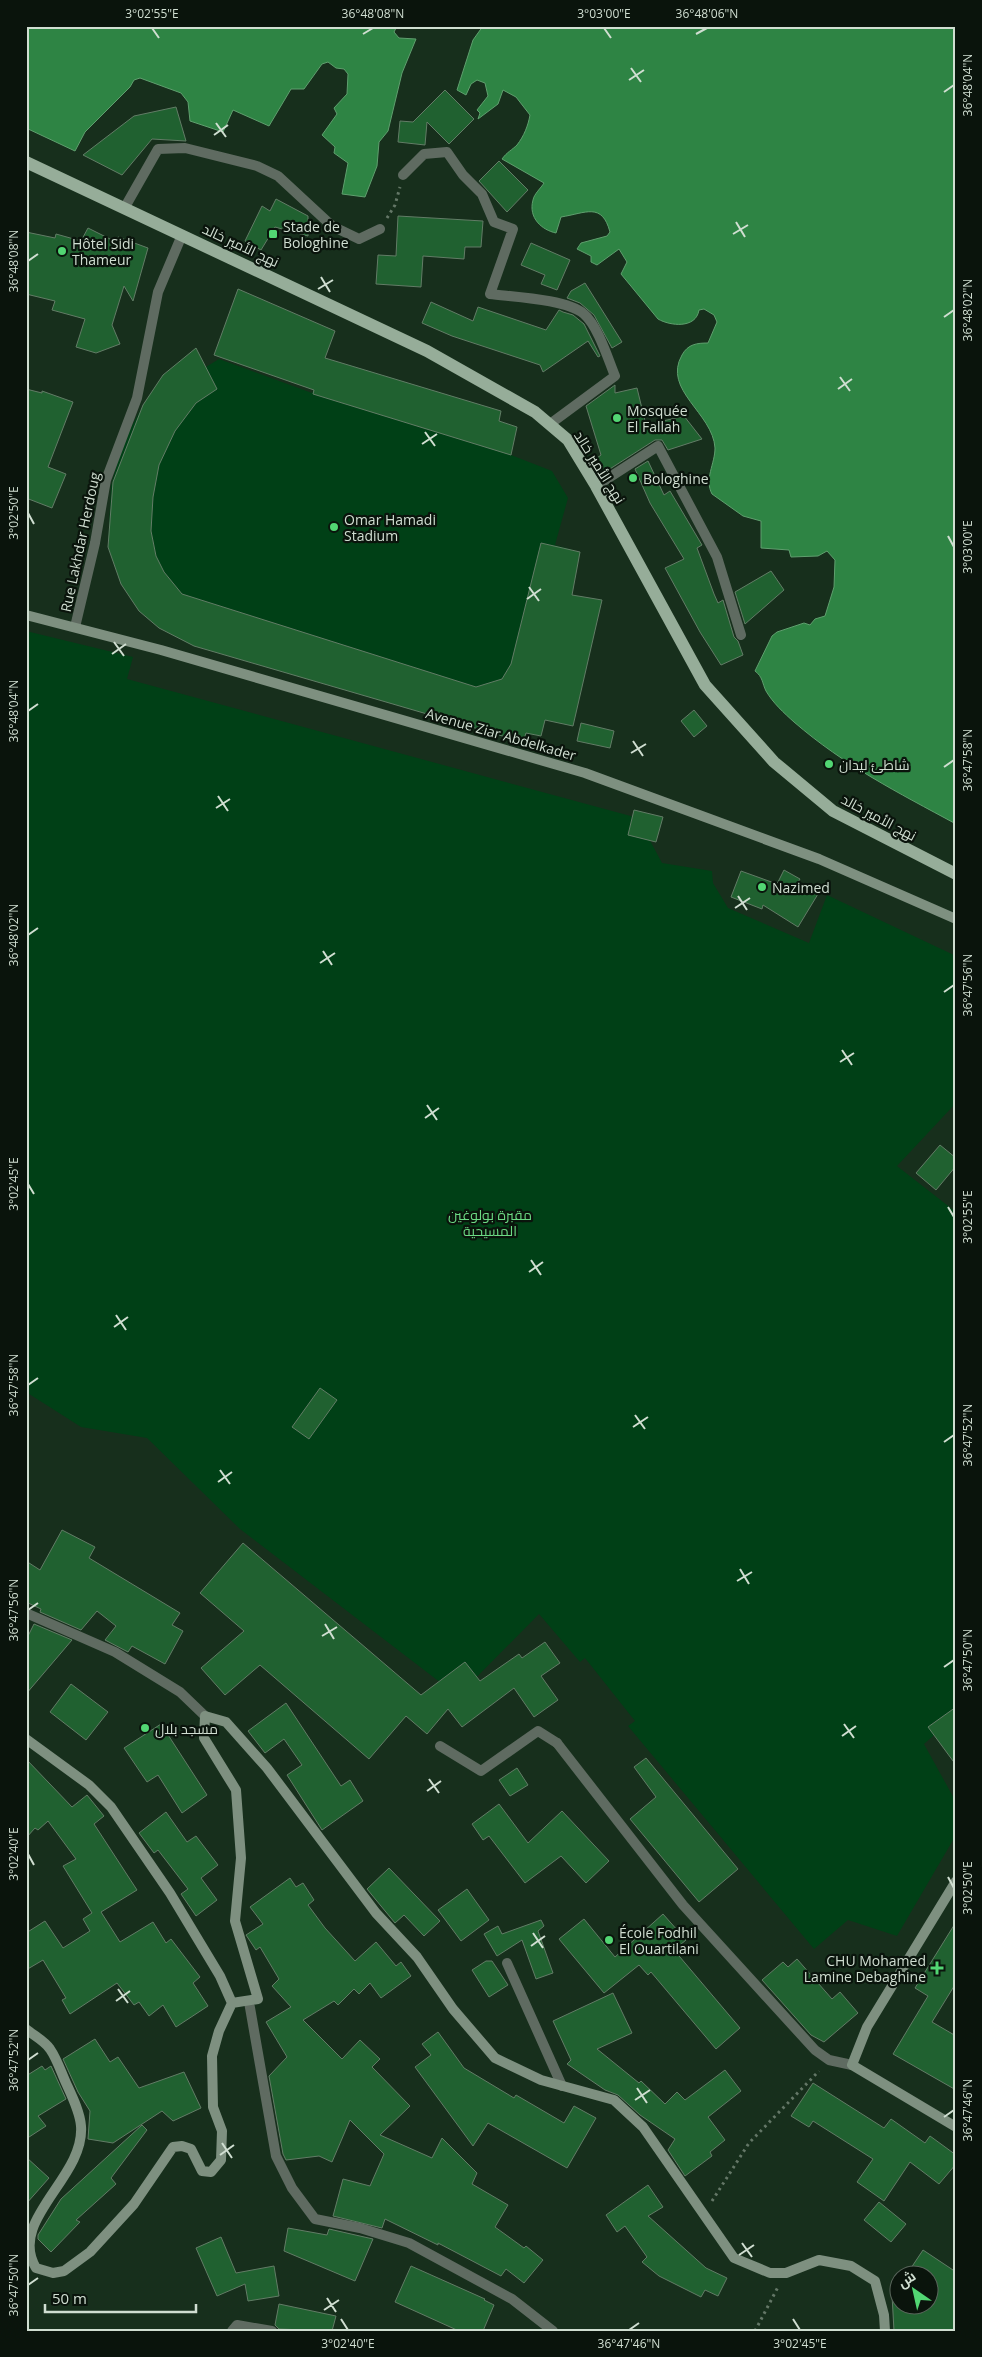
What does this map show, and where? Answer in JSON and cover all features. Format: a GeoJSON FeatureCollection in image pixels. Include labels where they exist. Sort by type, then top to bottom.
{"type":"FeatureCollection","features":[{"type":"Feature","properties":{"kind":"main road","name":"نهج الأمير خالد"},"geometry":{"type":"LineString","coordinates":[[26,162],[125,207],[427,351],[535,412],[568,440],[596,486],[705,685],[774,762],[833,812],[956,874]]}},
{"type":"Feature","properties":{"kind":"street"},"geometry":{"type":"LineString","coordinates":[[125,207],[158,149],[185,148],[257,166],[278,176],[332,226],[359,239],[380,229]]}},
{"type":"Feature","properties":{"kind":"street"},"geometry":{"type":"LineString","coordinates":[[403,175],[424,154],[447,152],[463,175],[482,194],[494,222],[513,229],[490,294],[555,302],[584,314],[597,333],[615,376],[550,424]]}},
{"type":"Feature","properties":{"kind":"street","name":"Rue Lakhdar Herdoug"},"geometry":{"type":"LineString","coordinates":[[75,627],[95,543],[106,480],[137,398],[158,292],[182,234]]}},
{"type":"Feature","properties":{"kind":"street"},"geometry":{"type":"LineString","coordinates":[[596,486],[658,446],[717,557],[741,636]]}},
{"type":"Feature","properties":{"kind":"street","name":"Avenue Ziar Abdelkader"},"geometry":{"type":"LineString","coordinates":[[26,615],[311,692],[585,773],[819,860],[956,919]]}},
{"type":"Feature","properties":{"kind":"street"},"geometry":{"type":"LineString","coordinates":[[26,1613],[114,1652],[180,1692],[205,1716],[226,1722],[267,1768],[376,1913],[417,1958],[453,2009],[495,2058],[541,2080],[614,2100],[643,2127],[734,2258],[770,2273],[786,2273],[819,2260],[850,2266],[875,2281],[884,2315],[885,2331]]}},
{"type":"Feature","properties":{"kind":"street"},"geometry":{"type":"LineString","coordinates":[[205,1716],[204,1738],[236,1790],[241,1858],[236,1921],[258,1999],[249,2002],[232,2003]]}},
{"type":"Feature","properties":{"kind":"street"},"geometry":{"type":"LineString","coordinates":[[440,1746],[481,1770],[538,1731],[557,1743],[683,1905],[815,2050],[830,2060],[852,2065],[956,2127]]}},
{"type":"Feature","properties":{"kind":"street"},"geometry":{"type":"LineString","coordinates":[[26,1739],[89,1785],[111,1807],[170,1893],[220,1976],[232,2003],[219,2031],[212,2056],[213,2106],[222,2131],[221,2160],[211,2172],[202,2170],[191,2149],[182,2146],[173,2147],[134,2204],[90,2252],[64,2271],[53,2273],[42,2272],[36,2268],[31,2260],[28,2245],[31,2229],[75,2159],[81,2127],[72,2098],[49,2047],[26,2029]]}},
{"type":"Feature","properties":{"kind":"street"},"geometry":{"type":"LineString","coordinates":[[852,2065],[867,2027],[956,1881]]}},
{"type":"Feature","properties":{"kind":"street"},"geometry":{"type":"LineString","coordinates":[[507,1964],[562,2086]]}},
{"type":"Feature","properties":{"kind":"street"},"geometry":{"type":"LineString","coordinates":[[249,2002],[276,2156],[292,2188],[315,2218],[408,2243],[512,2298],[553,2331]]}},
{"type":"Feature","properties":{"kind":"street"},"geometry":{"type":"LineString","coordinates":[[232,2331],[237,2325],[272,2331]]}},
{"type":"Feature","properties":{"kind":"path"},"geometry":{"type":"LineString","coordinates":[[380,229],[395,205],[403,175]]}},
{"type":"Feature","properties":{"kind":"path"},"geometry":{"type":"LineString","coordinates":[[704,2214],[749,2143],[830,2060]]}},
{"type":"Feature","properties":{"kind":"path"},"geometry":{"type":"LineString","coordinates":[[755,2331],[786,2273]]}},
{"type":"Feature","properties":{"kind":"green space","name":"Omar Hamadi Stadium"},"geometry":{"type":"Polygon","coordinates":[[[196,348],[206,367],[219,359],[312,393],[323,366],[343,373],[346,364],[501,411],[499,421],[517,427],[511,455],[552,471],[568,498],[555,545],[580,552],[572,595],[602,600],[573,726],[545,720],[541,736],[526,734],[523,742],[194,646],[159,628],[121,584],[108,547],[111,486],[123,443],[143,405],[163,375],[196,348]]]}},
{"type":"Feature","properties":{"kind":"green space","name":"مقبرة بولوغين المسيحية"},"geometry":{"type":"Polygon","coordinates":[[[26,631],[133,657],[127,679],[638,818],[662,863],[712,871],[713,883],[728,908],[809,943],[827,895],[956,956],[956,1103],[897,1166],[956,1212],[956,1716],[924,1744],[956,1802],[956,1835],[897,1936],[848,1920],[814,1949],[628,1726],[635,1721],[585,1658],[580,1662],[539,1614],[458,1696],[240,1529],[147,1438],[81,1427],[26,1392],[26,631]]]}},
{"type":"Feature","properties":{"kind":"shaded area"},"geometry":{"type":"Polygon","coordinates":[[[26,26],[397,26],[394,32],[399,38],[416,39],[402,73],[388,131],[379,142],[377,166],[365,197],[342,194],[348,163],[334,153],[335,147],[322,135],[337,114],[334,108],[347,94],[348,74],[344,69],[336,68],[328,62],[322,64],[304,89],[291,89],[269,126],[233,110],[223,132],[190,121],[188,102],[181,93],[140,78],[134,80],[130,87],[85,132],[75,151],[26,128],[26,26]]]}},
{"type":"Feature","properties":{"kind":"shaded area"},"geometry":{"type":"Polygon","coordinates":[[[483,26],[956,26],[956,824],[872,778],[813,738],[775,704],[766,691],[761,678],[755,671],[772,636],[777,632],[804,623],[810,625],[815,619],[825,616],[834,587],[835,560],[827,551],[818,556],[791,557],[789,550],[761,548],[761,521],[743,516],[712,494],[709,477],[715,448],[712,435],[683,391],[678,379],[678,368],[682,355],[687,348],[697,344],[708,343],[717,322],[714,315],[704,309],[699,310],[693,320],[682,324],[669,323],[658,319],[621,274],[627,262],[619,249],[597,265],[591,262],[591,256],[577,249],[581,243],[607,236],[610,232],[607,223],[598,213],[585,212],[561,217],[556,233],[546,229],[537,222],[534,218],[533,200],[544,183],[502,159],[519,142],[530,115],[516,97],[503,90],[498,104],[478,119],[480,113],[477,110],[488,96],[485,83],[477,80],[471,84],[466,95],[457,90],[473,40],[483,26]]]}},
{"type":"Feature","properties":{"kind":"building"},"geometry":{"type":"Polygon","coordinates":[[[445,90],[474,119],[449,144],[427,122],[425,145],[398,142],[400,121],[413,122],[445,90]]]}},
{"type":"Feature","properties":{"kind":"building"},"geometry":{"type":"Polygon","coordinates":[[[176,107],[186,141],[152,139],[122,175],[83,155],[134,116],[176,107]]]}},
{"type":"Feature","properties":{"kind":"building"},"geometry":{"type":"Polygon","coordinates":[[[499,161],[528,190],[507,212],[479,181],[499,161]]]}},
{"type":"Feature","properties":{"kind":"building"},"geometry":{"type":"Polygon","coordinates":[[[276,199],[308,216],[308,236],[275,227],[261,250],[245,241],[262,206],[270,211],[276,199]]]}},
{"type":"Feature","properties":{"kind":"building"},"geometry":{"type":"Polygon","coordinates":[[[398,216],[483,221],[481,247],[465,247],[464,259],[423,256],[421,287],[376,284],[378,255],[396,256],[398,216]]]}},
{"type":"Feature","properties":{"kind":"building"},"geometry":{"type":"Polygon","coordinates":[[[88,228],[116,242],[118,237],[148,248],[133,301],[124,286],[112,325],[120,344],[96,353],[76,347],[85,319],[52,310],[55,301],[26,294],[26,232],[55,238],[56,234],[81,241],[88,228]]]}},
{"type":"Feature","properties":{"kind":"building"},"geometry":{"type":"Polygon","coordinates":[[[531,243],[570,260],[557,290],[541,284],[545,275],[521,265],[531,243]]]}},
{"type":"Feature","properties":{"kind":"building"},"geometry":{"type":"Polygon","coordinates":[[[585,283],[622,342],[612,348],[594,315],[580,303],[567,298],[571,291],[585,283]]]}},
{"type":"Feature","properties":{"kind":"building"},"geometry":{"type":"Polygon","coordinates":[[[238,289],[335,331],[325,358],[501,411],[499,421],[517,427],[511,455],[313,394],[314,390],[214,355],[238,289]]]}},
{"type":"Feature","properties":{"kind":"building"},"geometry":{"type":"Polygon","coordinates":[[[431,302],[473,321],[478,307],[546,330],[559,310],[573,315],[584,324],[600,356],[598,357],[588,341],[543,372],[540,365],[452,336],[422,323],[431,302]]]}},
{"type":"Feature","properties":{"kind":"building"},"geometry":{"type":"Polygon","coordinates":[[[196,348],[217,389],[196,403],[175,431],[159,465],[153,497],[151,531],[156,556],[164,572],[182,594],[476,687],[502,679],[511,664],[541,543],[580,552],[572,595],[602,600],[573,726],[545,720],[541,736],[526,733],[523,742],[194,646],[159,628],[139,611],[121,584],[108,547],[113,482],[143,405],[163,375],[196,348]]]}},
{"type":"Feature","properties":{"kind":"building"},"geometry":{"type":"Polygon","coordinates":[[[615,385],[615,393],[637,388],[646,425],[684,416],[702,439],[668,450],[662,440],[655,440],[602,474],[593,461],[601,455],[586,406],[615,385]]]}},
{"type":"Feature","properties":{"kind":"building"},"geometry":{"type":"Polygon","coordinates":[[[26,389],[42,393],[42,391],[73,402],[48,467],[66,474],[52,508],[26,498],[26,389]]]}},
{"type":"Feature","properties":{"kind":"building"},"geometry":{"type":"Polygon","coordinates":[[[648,461],[664,495],[670,491],[702,545],[697,548],[714,594],[718,603],[723,600],[734,637],[738,641],[743,655],[721,665],[700,632],[665,568],[684,559],[650,503],[635,469],[648,461]]]}},
{"type":"Feature","properties":{"kind":"building"},"geometry":{"type":"Polygon","coordinates":[[[771,571],[784,590],[745,624],[735,592],[771,571]]]}},
{"type":"Feature","properties":{"kind":"building"},"geometry":{"type":"Polygon","coordinates":[[[694,710],[707,726],[694,737],[681,721],[694,710]]]}},
{"type":"Feature","properties":{"kind":"building"},"geometry":{"type":"Polygon","coordinates":[[[581,723],[614,731],[610,748],[577,741],[581,723]]]}},
{"type":"Feature","properties":{"kind":"building"},"geometry":{"type":"Polygon","coordinates":[[[634,810],[663,817],[656,842],[628,835],[634,810]]]}},
{"type":"Feature","properties":{"kind":"building"},"geometry":{"type":"Polygon","coordinates":[[[784,870],[800,879],[798,882],[818,894],[798,927],[763,905],[762,909],[731,897],[741,871],[777,884],[784,870]]]}},
{"type":"Feature","properties":{"kind":"building"},"geometry":{"type":"Polygon","coordinates":[[[940,1145],[956,1158],[956,1166],[936,1190],[916,1173],[940,1145]]]}},
{"type":"Feature","properties":{"kind":"building"},"geometry":{"type":"Polygon","coordinates":[[[320,1388],[337,1400],[309,1439],[292,1427],[320,1388]]]}},
{"type":"Feature","properties":{"kind":"building"},"geometry":{"type":"Polygon","coordinates":[[[62,1530],[95,1547],[89,1558],[180,1613],[172,1625],[183,1631],[165,1664],[132,1646],[128,1652],[105,1640],[116,1626],[97,1611],[81,1630],[40,1612],[41,1609],[26,1602],[26,1561],[40,1570],[62,1530]]]}},
{"type":"Feature","properties":{"kind":"building"},"geometry":{"type":"Polygon","coordinates":[[[243,1543],[421,1695],[465,1662],[480,1681],[519,1654],[522,1658],[545,1642],[560,1663],[541,1676],[558,1700],[534,1717],[514,1688],[462,1727],[448,1709],[427,1734],[406,1716],[369,1759],[260,1665],[225,1695],[201,1668],[244,1631],[200,1593],[243,1543]]]}},
{"type":"Feature","properties":{"kind":"building"},"geometry":{"type":"Polygon","coordinates":[[[34,1624],[72,1640],[26,1694],[26,1640],[34,1624]]]}},
{"type":"Feature","properties":{"kind":"building"},"geometry":{"type":"Polygon","coordinates":[[[71,1684],[108,1712],[86,1740],[50,1712],[71,1684]]]}},
{"type":"Feature","properties":{"kind":"building"},"geometry":{"type":"Polygon","coordinates":[[[286,1703],[341,1786],[350,1780],[363,1801],[322,1830],[287,1775],[302,1765],[284,1739],[265,1753],[248,1731],[286,1703]]]}},
{"type":"Feature","properties":{"kind":"building"},"geometry":{"type":"Polygon","coordinates":[[[956,1707],[956,1765],[928,1727],[956,1707]]]}},
{"type":"Feature","properties":{"kind":"building"},"geometry":{"type":"Polygon","coordinates":[[[161,1724],[207,1795],[182,1813],[158,1775],[147,1782],[124,1748],[161,1724]]]}},
{"type":"Feature","properties":{"kind":"building"},"geometry":{"type":"Polygon","coordinates":[[[646,1758],[738,1869],[699,1902],[630,1819],[656,1797],[634,1767],[646,1758]]]}},
{"type":"Feature","properties":{"kind":"building"},"geometry":{"type":"Polygon","coordinates":[[[26,1759],[72,1807],[87,1795],[104,1816],[94,1824],[137,1890],[101,1912],[120,1942],[153,1922],[166,1943],[171,1939],[200,1977],[193,1983],[208,2006],[176,2027],[163,2005],[149,2016],[139,2002],[134,2005],[117,1983],[70,2014],[62,2000],[66,1998],[43,1960],[26,1970],[26,1933],[45,1921],[63,1948],[90,1931],[83,1919],[92,1913],[63,1866],[76,1859],[48,1821],[38,1830],[35,1828],[26,1838],[26,1759]]]}},
{"type":"Feature","properties":{"kind":"building"},"geometry":{"type":"Polygon","coordinates":[[[517,1768],[528,1785],[510,1796],[499,1780],[517,1768]]]}},
{"type":"Feature","properties":{"kind":"building"},"geometry":{"type":"Polygon","coordinates":[[[499,1804],[528,1843],[562,1811],[609,1861],[586,1883],[561,1856],[525,1883],[489,1836],[483,1840],[472,1824],[499,1804]]]}},
{"type":"Feature","properties":{"kind":"building"},"geometry":{"type":"Polygon","coordinates":[[[166,1812],[187,1842],[196,1836],[218,1865],[201,1878],[217,1900],[196,1916],[181,1894],[188,1889],[158,1850],[154,1853],[139,1833],[166,1812]]]}},
{"type":"Feature","properties":{"kind":"building"},"geometry":{"type":"Polygon","coordinates":[[[389,1868],[440,1921],[424,1936],[404,1915],[395,1923],[367,1889],[389,1868]]]}},
{"type":"Feature","properties":{"kind":"building"},"geometry":{"type":"Polygon","coordinates":[[[290,1878],[296,1887],[303,1883],[314,1900],[308,1905],[325,1928],[355,1961],[376,1942],[396,1966],[401,1962],[411,1976],[381,1998],[370,1983],[359,1994],[354,1989],[338,2005],[334,2001],[303,2020],[342,2059],[360,2040],[380,2059],[372,2067],[410,2106],[380,2135],[432,2158],[442,2138],[477,2173],[472,2184],[508,2205],[495,2227],[524,2248],[526,2246],[543,2260],[524,2283],[506,2269],[501,2276],[438,2243],[438,2245],[385,2219],[382,2228],[333,2216],[343,2179],[370,2186],[384,2154],[350,2120],[332,2162],[319,2156],[286,2160],[283,2154],[269,2076],[287,2057],[266,2022],[291,2007],[272,1986],[279,1979],[260,1947],[256,1950],[246,1935],[263,1924],[250,1907],[290,1878]]]}},
{"type":"Feature","properties":{"kind":"building"},"geometry":{"type":"Polygon","coordinates":[[[467,1889],[489,1920],[461,1941],[438,1910],[467,1889]]]}},
{"type":"Feature","properties":{"kind":"building"},"geometry":{"type":"Polygon","coordinates":[[[663,1914],[686,1940],[674,1950],[740,2028],[716,2049],[651,1972],[648,1975],[639,1965],[604,1993],[559,1939],[584,1919],[615,1957],[663,1914]]]}},
{"type":"Feature","properties":{"kind":"building"},"geometry":{"type":"Polygon","coordinates":[[[541,1920],[544,1926],[538,1931],[553,1973],[536,1979],[522,1940],[497,1956],[484,1934],[498,1926],[502,1934],[541,1920]]]}},
{"type":"Feature","properties":{"kind":"building"},"geometry":{"type":"Polygon","coordinates":[[[956,1922],[956,1983],[932,2022],[956,2036],[956,2090],[893,2054],[928,1996],[915,1988],[956,1922]]]}},
{"type":"Feature","properties":{"kind":"building"},"geometry":{"type":"Polygon","coordinates":[[[797,1959],[832,1999],[840,1992],[858,2013],[824,2042],[811,2035],[762,1980],[783,1962],[788,1967],[797,1959]]]}},
{"type":"Feature","properties":{"kind":"building"},"geometry":{"type":"Polygon","coordinates":[[[486,1961],[492,1961],[508,1985],[489,1997],[472,1970],[486,1961]]]}},
{"type":"Feature","properties":{"kind":"building"},"geometry":{"type":"Polygon","coordinates":[[[613,1993],[632,2033],[597,2049],[639,2083],[641,2081],[665,2104],[677,2092],[685,2100],[725,2070],[741,2091],[708,2117],[725,2140],[710,2152],[712,2156],[685,2176],[668,2150],[675,2139],[640,2115],[618,2095],[605,2090],[567,2064],[571,2060],[553,2021],[613,1993]]]}},
{"type":"Feature","properties":{"kind":"building"},"geometry":{"type":"Polygon","coordinates":[[[438,2032],[464,2068],[514,2098],[516,2095],[564,2123],[574,2106],[596,2118],[567,2168],[488,2123],[473,2146],[415,2067],[431,2055],[422,2044],[438,2032]]]}},
{"type":"Feature","properties":{"kind":"building"},"geometry":{"type":"Polygon","coordinates":[[[95,2039],[110,2062],[118,2057],[139,2088],[184,2072],[201,2108],[173,2121],[162,2111],[113,2143],[88,2139],[90,2111],[78,2092],[63,2059],[95,2039]]]}},
{"type":"Feature","properties":{"kind":"building"},"geometry":{"type":"Polygon","coordinates":[[[42,2066],[45,2070],[51,2066],[66,2099],[38,2116],[46,2126],[26,2139],[26,2076],[42,2066]]]}},
{"type":"Feature","properties":{"kind":"building"},"geometry":{"type":"Polygon","coordinates":[[[813,2083],[884,2128],[891,2119],[925,2143],[930,2136],[956,2155],[956,2164],[939,2184],[910,2162],[884,2201],[857,2182],[873,2159],[813,2121],[809,2127],[791,2116],[813,2083]]]}},
{"type":"Feature","properties":{"kind":"building"},"geometry":{"type":"Polygon","coordinates":[[[142,2125],[147,2130],[111,2178],[116,2184],[76,2220],[80,2222],[51,2252],[38,2239],[38,2235],[61,2199],[142,2125]]]}},
{"type":"Feature","properties":{"kind":"building"},"geometry":{"type":"Polygon","coordinates":[[[26,2157],[49,2178],[26,2204],[26,2157]]]}},
{"type":"Feature","properties":{"kind":"building"},"geometry":{"type":"Polygon","coordinates":[[[648,2185],[663,2207],[648,2216],[706,2268],[727,2278],[718,2296],[705,2290],[701,2297],[659,2276],[642,2262],[647,2257],[625,2226],[617,2232],[606,2215],[648,2185]]]}},
{"type":"Feature","properties":{"kind":"building"},"geometry":{"type":"Polygon","coordinates":[[[879,2202],[906,2224],[891,2242],[864,2220],[879,2202]]]}},
{"type":"Feature","properties":{"kind":"building"},"geometry":{"type":"Polygon","coordinates":[[[288,2228],[327,2235],[329,2229],[373,2239],[355,2281],[284,2251],[288,2228]]]}},
{"type":"Feature","properties":{"kind":"building"},"geometry":{"type":"Polygon","coordinates":[[[221,2237],[236,2273],[274,2266],[279,2296],[248,2301],[245,2284],[217,2296],[196,2248],[221,2237]]]}},
{"type":"Feature","properties":{"kind":"building"},"geometry":{"type":"Polygon","coordinates":[[[923,2250],[956,2272],[956,2331],[894,2331],[893,2314],[940,2314],[940,2264],[914,2264],[923,2250]]]}},
{"type":"Feature","properties":{"kind":"building"},"geometry":{"type":"Polygon","coordinates":[[[411,2266],[485,2299],[494,2305],[483,2331],[459,2331],[395,2302],[411,2266]]]}},
{"type":"Feature","properties":{"kind":"building"},"geometry":{"type":"Polygon","coordinates":[[[279,2304],[336,2316],[332,2331],[279,2329],[275,2325],[279,2304]]]}},
{"type":"Feature","properties":{"kind":"place","name":"Stade de Bologhine"},"geometry":{"type":"Point","coordinates":[273,234]}},
{"type":"Feature","properties":{"kind":"place","name":"Hôtel Sidi Thameur"},"geometry":{"type":"Point","coordinates":[62,251]}},
{"type":"Feature","properties":{"kind":"place","name":"Mosquée El Fallah"},"geometry":{"type":"Point","coordinates":[617,418]}},
{"type":"Feature","properties":{"kind":"place","name":"Bologhine"},"geometry":{"type":"Point","coordinates":[633,478]}},
{"type":"Feature","properties":{"kind":"place","name":"Omar Hamadi Stadium"},"geometry":{"type":"Point","coordinates":[334,527]}},
{"type":"Feature","properties":{"kind":"place","name":"شاطئ ليدان"},"geometry":{"type":"Point","coordinates":[829,764]}},
{"type":"Feature","properties":{"kind":"place","name":"Nazimed"},"geometry":{"type":"Point","coordinates":[762,887]}},
{"type":"Feature","properties":{"kind":"place","name":"مسجد بلال"},"geometry":{"type":"Point","coordinates":[145,1728]}},
{"type":"Feature","properties":{"kind":"place","name":"École Fodhil El Ouartilani"},"geometry":{"type":"Point","coordinates":[609,1940]}},
{"type":"Feature","properties":{"kind":"place","name":"CHU Mohamed Lamine Debaghine"},"geometry":{"type":"Point","coordinates":[937,1968]}}]}
